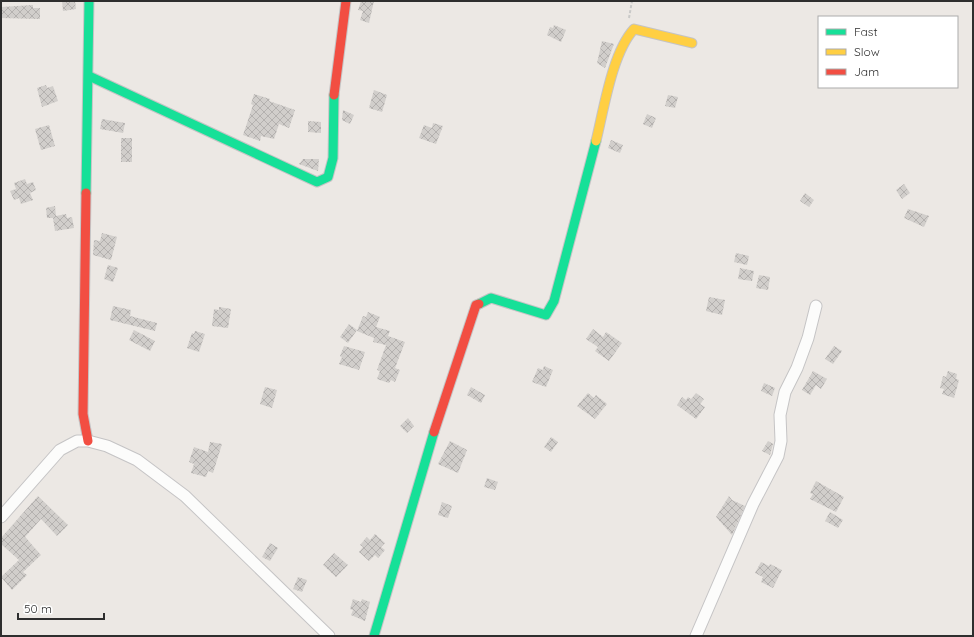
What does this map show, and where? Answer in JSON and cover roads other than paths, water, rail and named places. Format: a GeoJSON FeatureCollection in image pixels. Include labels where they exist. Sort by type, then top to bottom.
{"type":"FeatureCollection","features":[{"type":"Feature","properties":{"kind":"street"},"geometry":{"type":"LineString","coordinates":[[88,441],[83,414],[83,265],[89,76],[89,1]]}},
{"type":"Feature","properties":{"kind":"street"},"geometry":{"type":"LineString","coordinates":[[89,76],[316,182],[328,177],[333,158],[333,105],[346,1]]}},
{"type":"Feature","properties":{"kind":"street"},"geometry":{"type":"LineString","coordinates":[[374,636],[435,429],[476,305],[491,298],[546,315],[554,301],[614,70],[625,39],[634,29],[692,43]]}},
{"type":"Feature","properties":{"kind":"street"},"geometry":{"type":"LineString","coordinates":[[696,636],[753,504],[778,456],[781,441],[780,415],[785,392],[797,368],[808,338],[816,306]]}},
{"type":"Feature","properties":{"kind":"street"},"geometry":{"type":"LineString","coordinates":[[1,517],[60,450],[72,443],[88,441],[107,446],[127,455],[167,481],[205,514],[254,565],[329,636]]}}]}
